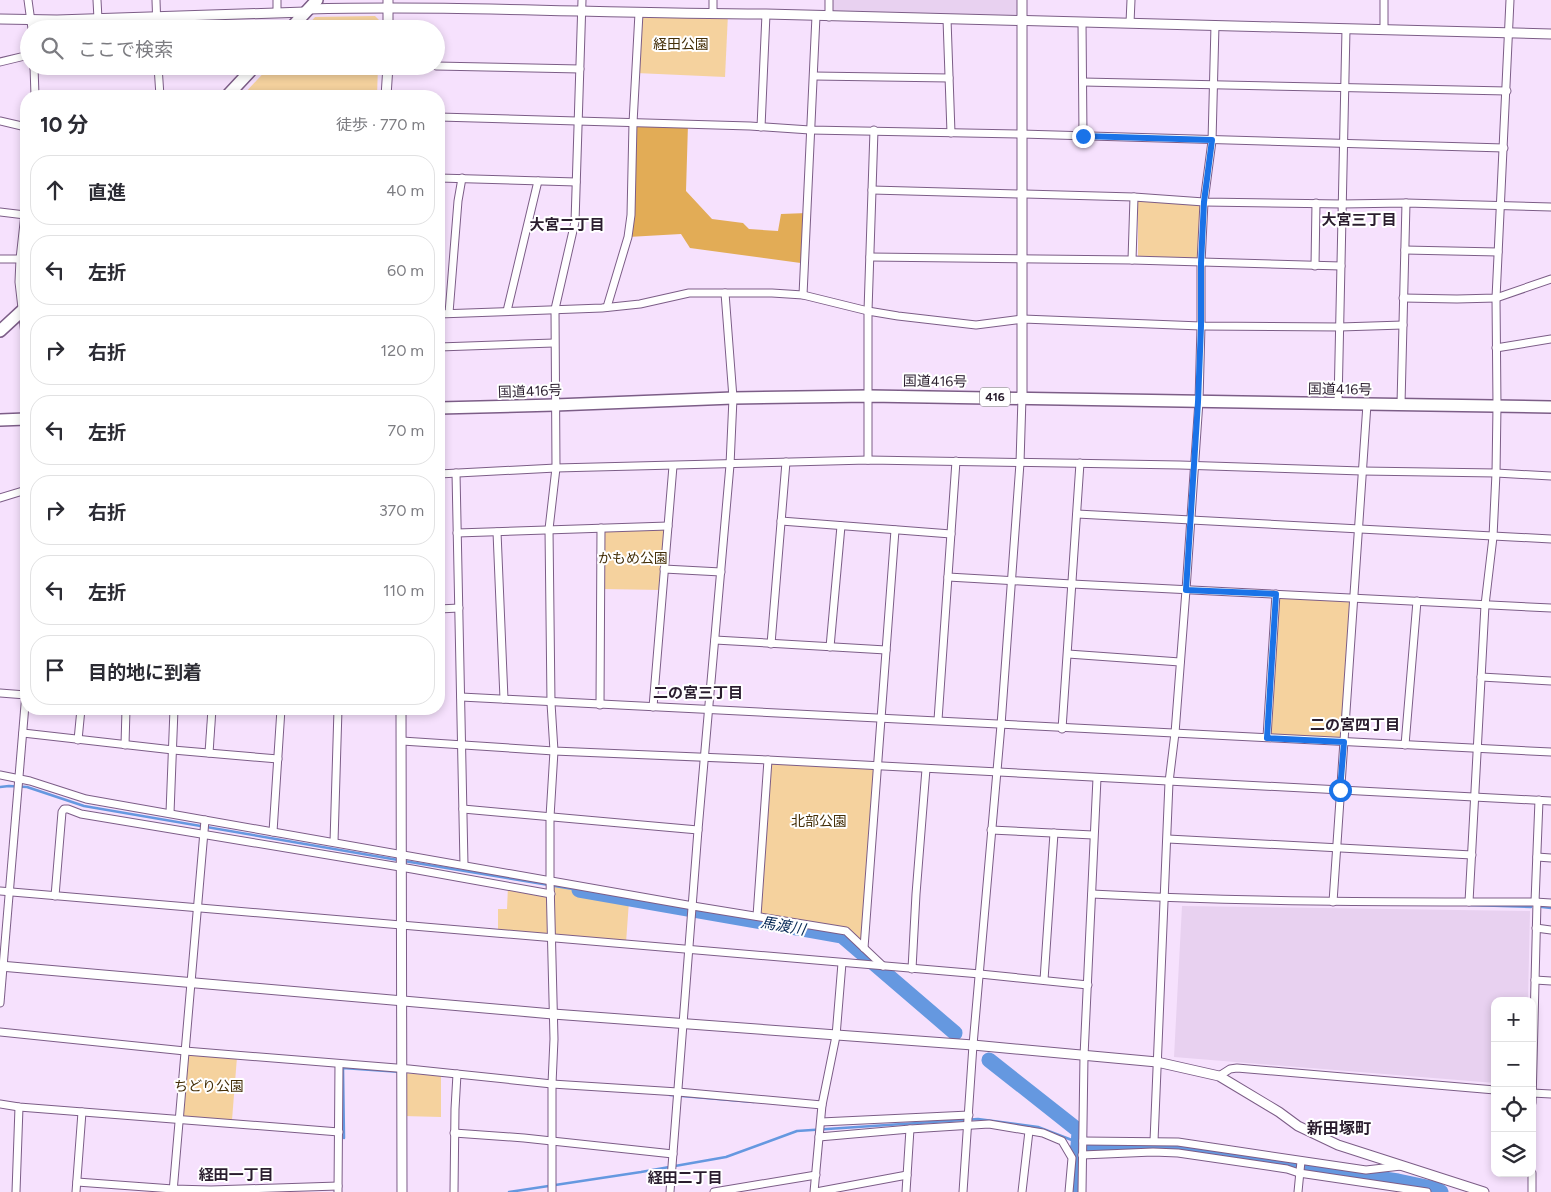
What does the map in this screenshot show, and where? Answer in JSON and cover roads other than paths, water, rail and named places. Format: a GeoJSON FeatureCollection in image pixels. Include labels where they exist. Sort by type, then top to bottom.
{"type":"FeatureCollection","features":[{"type":"Feature","properties":{"kind":"main road"},"geometry":{"type":"LineString","coordinates":[[298,20],[316,0]]}},
{"type":"Feature","properties":{"kind":"main road"},"geometry":{"type":"LineString","coordinates":[[233,90],[247,75]]}},
{"type":"Feature","properties":{"kind":"main road"},"geometry":{"type":"LineString","coordinates":[[0,331],[20,313]]}},
{"type":"Feature","properties":{"kind":"main road","name":"国道416号"},"geometry":{"type":"LineString","coordinates":[[445,408],[733,398],[868,396],[1551,407]]}},
{"type":"Feature","properties":{"kind":"main road"},"geometry":{"type":"LineString","coordinates":[[0,420],[20,419]]}},
{"type":"Feature","properties":{"kind":"street"},"geometry":{"type":"LineString","coordinates":[[28,0],[31,20]]}},
{"type":"Feature","properties":{"kind":"street"},"geometry":{"type":"LineString","coordinates":[[97,0],[98,19]]}},
{"type":"Feature","properties":{"kind":"street"},"geometry":{"type":"LineString","coordinates":[[156,0],[156,20]]}},
{"type":"Feature","properties":{"kind":"street"},"geometry":{"type":"LineString","coordinates":[[277,0],[277,13]]}},
{"type":"Feature","properties":{"kind":"street"},"geometry":{"type":"LineString","coordinates":[[552,1192],[553,1014],[550,817],[554,751],[551,703],[549,529],[556,468],[555,309],[575,222],[582,0]]}},
{"type":"Feature","properties":{"kind":"street"},"geometry":{"type":"LineString","coordinates":[[713,0],[713,14]]}},
{"type":"Feature","properties":{"kind":"street"},"geometry":{"type":"LineString","coordinates":[[829,0],[829,16]]}},
{"type":"Feature","properties":{"kind":"street"},"geometry":{"type":"LineString","coordinates":[[963,1192],[973,1046],[1001,726],[1020,463],[1023,319],[1022,0]]}},
{"type":"Feature","properties":{"kind":"street"},"geometry":{"type":"LineString","coordinates":[[1130,23],[1131,0]]}},
{"type":"Feature","properties":{"kind":"street"},"geometry":{"type":"LineString","coordinates":[[1384,0],[1384,30]]}},
{"type":"Feature","properties":{"kind":"street"},"geometry":{"type":"LineString","coordinates":[[1469,902],[1485,605],[1493,537],[1496,473],[1496,298],[1510,32],[1510,0]]}},
{"type":"Feature","properties":{"kind":"street"},"geometry":{"type":"LineString","coordinates":[[85,20],[277,13],[388,4],[640,13],[766,14],[1551,34]]}},
{"type":"Feature","properties":{"kind":"street"},"geometry":{"type":"LineString","coordinates":[[388,4],[388,20]]}},
{"type":"Feature","properties":{"kind":"street"},"geometry":{"type":"LineString","coordinates":[[607,307],[628,237],[630,222],[633,123],[640,13]]}},
{"type":"Feature","properties":{"kind":"street"},"geometry":{"type":"LineString","coordinates":[[761,126],[766,14]]}},
{"type":"Feature","properties":{"kind":"street"},"geometry":{"type":"LineString","coordinates":[[803,295],[816,16]]}},
{"type":"Feature","properties":{"kind":"street"},"geometry":{"type":"LineString","coordinates":[[0,19],[20,22]]}},
{"type":"Feature","properties":{"kind":"street"},"geometry":{"type":"LineString","coordinates":[[947,19],[951,133]]}},
{"type":"Feature","properties":{"kind":"street"},"geometry":{"type":"LineString","coordinates":[[1082,22],[1083,136]]}},
{"type":"Feature","properties":{"kind":"street"},"geometry":{"type":"LineString","coordinates":[[1154,1141],[1169,782],[1175,734],[1186,590],[1198,402],[1201,263],[1204,202],[1212,140],[1215,25]]}},
{"type":"Feature","properties":{"kind":"street"},"geometry":{"type":"LineString","coordinates":[[1338,404],[1346,29]]}},
{"type":"Feature","properties":{"kind":"street"},"geometry":{"type":"LineString","coordinates":[[0,62],[20,58]]}},
{"type":"Feature","properties":{"kind":"street"},"geometry":{"type":"LineString","coordinates":[[445,66],[580,69]]}},
{"type":"Feature","properties":{"kind":"street"},"geometry":{"type":"LineString","coordinates":[[34,75],[35,90]]}},
{"type":"Feature","properties":{"kind":"street"},"geometry":{"type":"LineString","coordinates":[[159,75],[160,90]]}},
{"type":"Feature","properties":{"kind":"street"},"geometry":{"type":"LineString","coordinates":[[386,90],[387,75]]}},
{"type":"Feature","properties":{"kind":"street"},"geometry":{"type":"LineString","coordinates":[[814,76],[949,78]]}},
{"type":"Feature","properties":{"kind":"street"},"geometry":{"type":"LineString","coordinates":[[1083,82],[1507,90]]}},
{"type":"Feature","properties":{"kind":"street"},"geometry":{"type":"LineString","coordinates":[[445,117],[761,126],[810,130],[874,130],[1504,148]]}},
{"type":"Feature","properties":{"kind":"street"},"geometry":{"type":"LineString","coordinates":[[0,121],[20,126]]}},
{"type":"Feature","properties":{"kind":"street"},"geometry":{"type":"LineString","coordinates":[[868,460],[868,311],[874,130]]}},
{"type":"Feature","properties":{"kind":"street"},"geometry":{"type":"LineString","coordinates":[[445,178],[576,182]]}},
{"type":"Feature","properties":{"kind":"street"},"geometry":{"type":"LineString","coordinates":[[449,313],[458,201],[462,178]]}},
{"type":"Feature","properties":{"kind":"street"},"geometry":{"type":"LineString","coordinates":[[507,311],[538,181]]}},
{"type":"Feature","properties":{"kind":"street"},"geometry":{"type":"LineString","coordinates":[[872,190],[1134,197],[1204,202],[1406,203],[1551,207]]}},
{"type":"Feature","properties":{"kind":"street"},"geometry":{"type":"LineString","coordinates":[[1132,260],[1134,197]]}},
{"type":"Feature","properties":{"kind":"street"},"geometry":{"type":"LineString","coordinates":[[1315,266],[1316,202]]}},
{"type":"Feature","properties":{"kind":"street"},"geometry":{"type":"LineString","coordinates":[[1401,404],[1406,203]]}},
{"type":"Feature","properties":{"kind":"street"},"geometry":{"type":"LineString","coordinates":[[0,212],[20,214]]}},
{"type":"Feature","properties":{"kind":"street"},"geometry":{"type":"LineString","coordinates":[[1404,250],[1498,252]]}},
{"type":"Feature","properties":{"kind":"street"},"geometry":{"type":"LineString","coordinates":[[870,257],[1132,260],[1341,266]]}},
{"type":"Feature","properties":{"kind":"street"},"geometry":{"type":"LineString","coordinates":[[0,259],[20,259]]}},
{"type":"Feature","properties":{"kind":"street"},"geometry":{"type":"LineString","coordinates":[[1403,298],[1496,298],[1551,279]]}},
{"type":"Feature","properties":{"kind":"street"},"geometry":{"type":"LineString","coordinates":[[445,313],[607,307],[640,304],[689,292],[803,295],[868,311],[976,325],[1023,319],[1201,326],[1340,327],[1403,324]]}},
{"type":"Feature","properties":{"kind":"street"},"geometry":{"type":"LineString","coordinates":[[670,1192],[698,830],[730,464],[733,398],[725,293]]}},
{"type":"Feature","properties":{"kind":"street"},"geometry":{"type":"LineString","coordinates":[[1496,348],[1551,339]]}},
{"type":"Feature","properties":{"kind":"street"},"geometry":{"type":"LineString","coordinates":[[445,348],[554,343]]}},
{"type":"Feature","properties":{"kind":"street"},"geometry":{"type":"LineString","coordinates":[[1333,902],[1367,404]]}},
{"type":"Feature","properties":{"kind":"street"},"geometry":{"type":"LineString","coordinates":[[445,474],[556,468],[868,460],[1080,463],[1551,476]]}},
{"type":"Feature","properties":{"kind":"street"},"geometry":{"type":"LineString","coordinates":[[938,720],[956,461]]}},
{"type":"Feature","properties":{"kind":"street"},"geometry":{"type":"LineString","coordinates":[[771,644],[786,462]]}},
{"type":"Feature","properties":{"kind":"street"},"geometry":{"type":"LineString","coordinates":[[1062,728],[1080,463]]}},
{"type":"Feature","properties":{"kind":"street"},"geometry":{"type":"LineString","coordinates":[[653,706],[673,466]]}},
{"type":"Feature","properties":{"kind":"street"},"geometry":{"type":"LineString","coordinates":[[456,473],[464,865]]}},
{"type":"Feature","properties":{"kind":"street"},"geometry":{"type":"LineString","coordinates":[[0,498],[20,492]]}},
{"type":"Feature","properties":{"kind":"street"},"geometry":{"type":"LineString","coordinates":[[1077,514],[1551,539]]}},
{"type":"Feature","properties":{"kind":"street"},"geometry":{"type":"LineString","coordinates":[[781,521],[951,534]]}},
{"type":"Feature","properties":{"kind":"street"},"geometry":{"type":"LineString","coordinates":[[457,533],[668,526]]}},
{"type":"Feature","properties":{"kind":"street"},"geometry":{"type":"LineString","coordinates":[[830,647],[841,526]]}},
{"type":"Feature","properties":{"kind":"street"},"geometry":{"type":"LineString","coordinates":[[600,528],[600,705]]}},
{"type":"Feature","properties":{"kind":"street"},"geometry":{"type":"LineString","coordinates":[[864,948],[895,530]]}},
{"type":"Feature","properties":{"kind":"street"},"geometry":{"type":"LineString","coordinates":[[497,532],[504,699]]}},
{"type":"Feature","properties":{"kind":"street"},"geometry":{"type":"LineString","coordinates":[[664,569],[721,572]]}},
{"type":"Feature","properties":{"kind":"street"},"geometry":{"type":"LineString","coordinates":[[948,577],[1551,608]]}},
{"type":"Feature","properties":{"kind":"street"},"geometry":{"type":"LineString","coordinates":[[1267,738],[1276,594]]}},
{"type":"Feature","properties":{"kind":"street"},"geometry":{"type":"LineString","coordinates":[[1406,745],[1417,601]]}},
{"type":"Feature","properties":{"kind":"street"},"geometry":{"type":"LineString","coordinates":[[445,609],[459,608]]}},
{"type":"Feature","properties":{"kind":"street"},"geometry":{"type":"LineString","coordinates":[[715,640],[886,650]]}},
{"type":"Feature","properties":{"kind":"street"},"geometry":{"type":"LineString","coordinates":[[1068,654],[1180,662]]}},
{"type":"Feature","properties":{"kind":"street"},"geometry":{"type":"LineString","coordinates":[[1481,677],[1551,681]]}},
{"type":"Feature","properties":{"kind":"street"},"geometry":{"type":"LineString","coordinates":[[0,693],[20,694]]}},
{"type":"Feature","properties":{"kind":"street"},"geometry":{"type":"LineString","coordinates":[[461,697],[551,703],[938,720],[1001,726],[1551,752]]}},
{"type":"Feature","properties":{"kind":"street"},"geometry":{"type":"LineString","coordinates":[[0,1003],[1,966],[24,715]]}},
{"type":"Feature","properties":{"kind":"street"},"geometry":{"type":"LineString","coordinates":[[78,740],[80,715]]}},
{"type":"Feature","properties":{"kind":"street"},"geometry":{"type":"LineString","coordinates":[[124,745],[126,715]]}},
{"type":"Feature","properties":{"kind":"street"},"geometry":{"type":"LineString","coordinates":[[170,813],[174,715]]}},
{"type":"Feature","properties":{"kind":"street"},"geometry":{"type":"LineString","coordinates":[[209,753],[212,715]]}},
{"type":"Feature","properties":{"kind":"street"},"geometry":{"type":"LineString","coordinates":[[273,832],[281,715]]}},
{"type":"Feature","properties":{"kind":"street"},"geometry":{"type":"LineString","coordinates":[[334,842],[338,715]]}},
{"type":"Feature","properties":{"kind":"street"},"geometry":{"type":"LineString","coordinates":[[401,715],[402,1192]]}},
{"type":"Feature","properties":{"kind":"street"},"geometry":{"type":"LineString","coordinates":[[22,733],[172,750],[278,759]]}},
{"type":"Feature","properties":{"kind":"street"},"geometry":{"type":"LineString","coordinates":[[402,741],[554,751],[878,765],[1551,801]]}},
{"type":"Feature","properties":{"kind":"street"},"geometry":{"type":"LineString","coordinates":[[757,916],[768,760]]}},
{"type":"Feature","properties":{"kind":"street"},"geometry":{"type":"LineString","coordinates":[[912,969],[926,769]]}},
{"type":"Feature","properties":{"kind":"street"},"geometry":{"type":"LineString","coordinates":[[0,775],[86,799],[401,853],[693,906],[846,931],[883,966]]}},
{"type":"Feature","properties":{"kind":"street"},"geometry":{"type":"LineString","coordinates":[[1082,1192],[1084,1056],[1097,778]]}},
{"type":"Feature","properties":{"kind":"street"},"geometry":{"type":"LineString","coordinates":[[1532,1087],[1539,800]]}},
{"type":"Feature","properties":{"kind":"street"},"geometry":{"type":"LineString","coordinates":[[55,896],[62,812],[64,809],[81,814],[551,894]]}},
{"type":"Feature","properties":{"kind":"street"},"geometry":{"type":"LineString","coordinates":[[463,809],[698,830]]}},
{"type":"Feature","properties":{"kind":"street"},"geometry":{"type":"LineString","coordinates":[[173,1190],[205,820]]}},
{"type":"Feature","properties":{"kind":"street"},"geometry":{"type":"LineString","coordinates":[[991,830],[1093,835]]}},
{"type":"Feature","properties":{"kind":"street"},"geometry":{"type":"LineString","coordinates":[[1044,980],[1054,834]]}},
{"type":"Feature","properties":{"kind":"street"},"geometry":{"type":"LineString","coordinates":[[1168,839],[1472,855]]}},
{"type":"Feature","properties":{"kind":"street"},"geometry":{"type":"LineString","coordinates":[[1537,857],[1551,858]]}},
{"type":"Feature","properties":{"kind":"street"},"geometry":{"type":"LineString","coordinates":[[0,891],[980,974],[1088,985]]}},
{"type":"Feature","properties":{"kind":"street"},"geometry":{"type":"LineString","coordinates":[[1092,894],[1163,898],[1333,902],[1551,903]]}},
{"type":"Feature","properties":{"kind":"street"},"geometry":{"type":"LineString","coordinates":[[1536,928],[1551,930]]}},
{"type":"Feature","properties":{"kind":"street"},"geometry":{"type":"LineString","coordinates":[[842,963],[836,1036],[822,1105],[815,1192],[907,1175]]}},
{"type":"Feature","properties":{"kind":"street"},"geometry":{"type":"LineString","coordinates":[[1,966],[553,1014],[1157,1062],[1219,1076],[1279,1112],[1298,1126],[1338,1145],[1484,1192]]}},
{"type":"Feature","properties":{"kind":"street"},"geometry":{"type":"LineString","coordinates":[[1535,980],[1551,981]]}},
{"type":"Feature","properties":{"kind":"street"},"geometry":{"type":"LineString","coordinates":[[0,1032],[185,1051],[402,1069],[552,1084],[678,1092],[822,1105]]}},
{"type":"Feature","properties":{"kind":"street"},"geometry":{"type":"LineString","coordinates":[[77,1182],[173,1190],[338,1189],[339,1064]]}},
{"type":"Feature","properties":{"kind":"street"},"geometry":{"type":"LineString","coordinates":[[1219,1076],[1230,1069],[1237,1068],[1491,1090]]}},
{"type":"Feature","properties":{"kind":"street"},"geometry":{"type":"LineString","coordinates":[[454,1192],[457,1074]]}},
{"type":"Feature","properties":{"kind":"street"},"geometry":{"type":"LineString","coordinates":[[1536,1093],[1551,1094]]}},
{"type":"Feature","properties":{"kind":"street"},"geometry":{"type":"LineString","coordinates":[[0,1104],[338,1132]]}},
{"type":"Feature","properties":{"kind":"street"},"geometry":{"type":"LineString","coordinates":[[16,1192],[19,1107]]}},
{"type":"Feature","properties":{"kind":"street"},"geometry":{"type":"LineString","coordinates":[[76,1192],[82,1112]]}},
{"type":"Feature","properties":{"kind":"street"},"geometry":{"type":"LineString","coordinates":[[821,1122],[969,1115]]}},
{"type":"Feature","properties":{"kind":"street"},"geometry":{"type":"LineString","coordinates":[[819,1137],[989,1124],[1043,1134],[1062,1141],[1072,1158],[1069,1192]]}},
{"type":"Feature","properties":{"kind":"street"},"geometry":{"type":"LineString","coordinates":[[906,1192],[910,1129]]}},
{"type":"Feature","properties":{"kind":"street"},"geometry":{"type":"LineString","coordinates":[[1022,1192],[1029,1131]]}},
{"type":"Feature","properties":{"kind":"street"},"geometry":{"type":"LineString","coordinates":[[454,1133],[673,1154]]}},
{"type":"Feature","properties":{"kind":"street"},"geometry":{"type":"LineString","coordinates":[[1083,1141],[1178,1142],[1366,1170],[1404,1166]]}},
{"type":"Feature","properties":{"kind":"street"},"geometry":{"type":"LineString","coordinates":[[1082,1155],[1153,1152],[1178,1153],[1427,1192]]}},
{"type":"Feature","properties":{"kind":"street"},"geometry":{"type":"LineString","coordinates":[[1298,1192],[1301,1161]]}},
{"type":"Feature","properties":{"kind":"street"},"geometry":{"type":"LineString","coordinates":[[714,1192],[816,1175]]}},
{"type":"Feature","properties":{"kind":"street"},"geometry":{"type":"LineString","coordinates":[[1532,1177],[1532,1192]]}},
{"type":"Feature","properties":{"kind":"waterway"},"geometry":{"type":"LineString","coordinates":[[0,787],[27,787],[84,806],[398,860]]}},
{"type":"Feature","properties":{"kind":"waterway"},"geometry":{"type":"LineString","coordinates":[[404,861],[579,890]]}},
{"type":"Feature","properties":{"kind":"waterway","name":"馬渡川"},"geometry":{"type":"LineString","coordinates":[[579,890],[842,936],[955,1033]]}},
{"type":"Feature","properties":{"kind":"waterway"},"geometry":{"type":"LineString","coordinates":[[1470,905],[1531,907]]}},
{"type":"Feature","properties":{"kind":"waterway"},"geometry":{"type":"LineString","coordinates":[[1542,907],[1551,908]]}},
{"type":"Feature","properties":{"kind":"waterway","name":"馬渡川"},"geometry":{"type":"LineString","coordinates":[[989,1060],[1079,1131],[1075,1192]]}},
{"type":"Feature","properties":{"kind":"waterway"},"geometry":{"type":"LineString","coordinates":[[344,1138],[343,1068],[401,1072]]}},
{"type":"Feature","properties":{"kind":"waterway"},"geometry":{"type":"LineString","coordinates":[[670,1095],[754,1102]]}},
{"type":"Feature","properties":{"kind":"waterway"},"geometry":{"type":"LineString","coordinates":[[509,1192],[726,1157],[797,1131],[978,1119],[1038,1127],[1077,1142]]}},
{"type":"Feature","properties":{"kind":"waterway"},"geometry":{"type":"LineString","coordinates":[[1077,1149],[1165,1147],[1398,1181],[1436,1189],[1441,1192]]}},
{"type":"Feature","properties":{"kind":"district","name":"大宮三丁目"},"geometry":{"type":"Point","coordinates":[1359,220]}},
{"type":"Feature","properties":{"kind":"district","name":"大宮二丁目"},"geometry":{"type":"Point","coordinates":[567,225]}},
{"type":"Feature","properties":{"kind":"district","name":"二の宮三丁目"},"geometry":{"type":"Point","coordinates":[698,693]}},
{"type":"Feature","properties":{"kind":"district","name":"二の宮四丁目"},"geometry":{"type":"Point","coordinates":[1355,725]}},
{"type":"Feature","properties":{"kind":"district","name":"新田塚町"},"geometry":{"type":"Point","coordinates":[1339,1128]}},
{"type":"Feature","properties":{"kind":"district","name":"経田一丁目"},"geometry":{"type":"Point","coordinates":[236,1175]}},
{"type":"Feature","properties":{"kind":"district","name":"経田二丁目"},"geometry":{"type":"Point","coordinates":[685,1178]}},
{"type":"Feature","properties":{"kind":"park label","name":"経田公園"},"geometry":{"type":"Point","coordinates":[681,44]}},
{"type":"Feature","properties":{"kind":"park label","name":"かもめ公園"},"geometry":{"type":"Point","coordinates":[633,558]}},
{"type":"Feature","properties":{"kind":"park label","name":"北部公園"},"geometry":{"type":"Point","coordinates":[819,821]}},
{"type":"Feature","properties":{"kind":"park label","name":"ちどり公園"},"geometry":{"type":"Point","coordinates":[209,1086]}}]}
